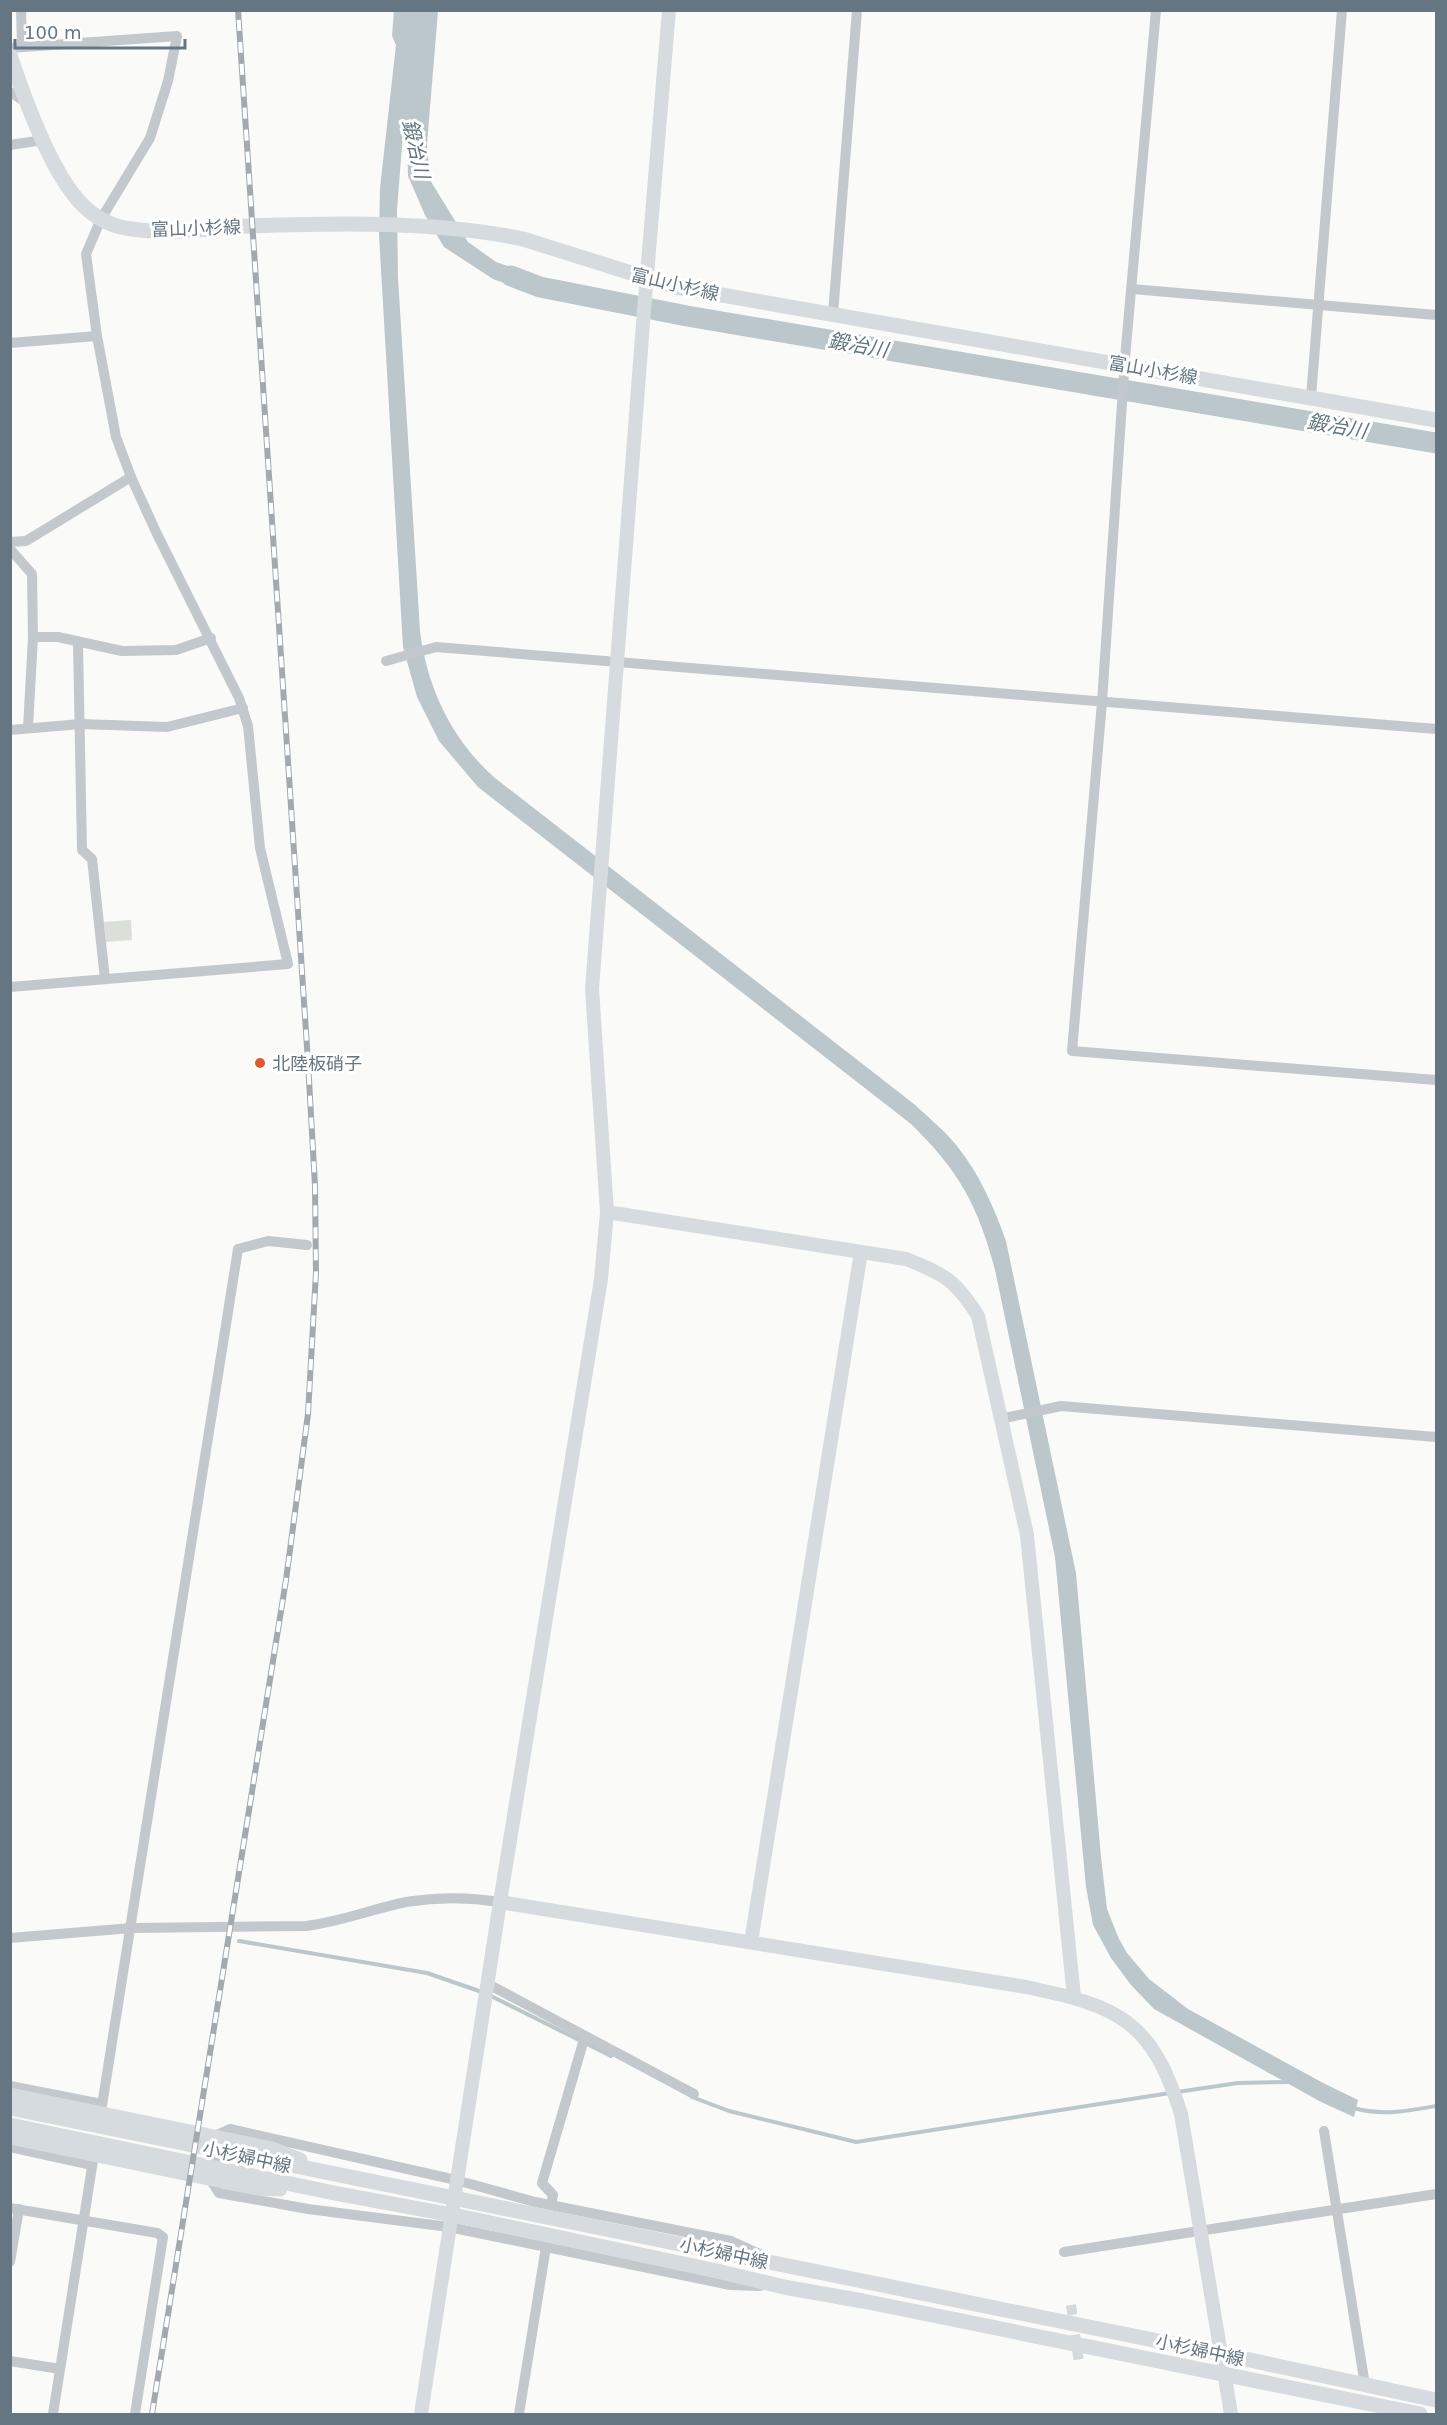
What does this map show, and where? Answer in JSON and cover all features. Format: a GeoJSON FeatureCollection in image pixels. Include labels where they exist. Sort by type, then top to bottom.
{"type":"FeatureCollection","features":[{"type":"Feature","properties":{"kind":"main road","name":"富山小杉線"},"geometry":{"type":"LineString","coordinates":[[16,51],[26,102],[76,198],[101,219],[134,230],[372,225],[466,231],[523,240],[646,286],[675,287],[1125,368],[1311,397],[1437,420]]}},
{"type":"Feature","properties":{"kind":"main road"},"geometry":{"type":"LineString","coordinates":[[10,2095],[272,2149],[336,2175]]}},
{"type":"Feature","properties":{"kind":"main road","name":"小杉婦中線"},"geometry":{"type":"LineString","coordinates":[[10,2108],[1222,2354],[1437,2400]]}},
{"type":"Feature","properties":{"kind":"main road","name":"小杉婦中線"},"geometry":{"type":"LineString","coordinates":[[10,2126],[334,2193],[458,2216],[717,2271],[784,2288],[863,2301],[1225,2374],[1370,2409],[1420,2415]]}},
{"type":"Feature","properties":{"kind":"main road"},"geometry":{"type":"LineString","coordinates":[[10,2137],[257,2188],[334,2193]]}},
{"type":"Feature","properties":{"kind":"street"},"geometry":{"type":"LineString","coordinates":[[16,51],[21,10]]}},
{"type":"Feature","properties":{"kind":"street"},"geometry":{"type":"LineString","coordinates":[[421,2415],[500,1902],[601,1279],[608,1212],[592,989],[669,10]]}},
{"type":"Feature","properties":{"kind":"street"},"geometry":{"type":"LineString","coordinates":[[833,314],[857,10]]}},
{"type":"Feature","properties":{"kind":"street"},"geometry":{"type":"LineString","coordinates":[[1156,10],[1125,368],[1102,702],[1072,1050],[1437,1080]]}},
{"type":"Feature","properties":{"kind":"street"},"geometry":{"type":"LineString","coordinates":[[1311,397],[1342,10]]}},
{"type":"Feature","properties":{"kind":"street"},"geometry":{"type":"LineString","coordinates":[[10,48],[16,51],[177,36],[166,90],[150,138],[101,219],[86,254],[97,336],[116,437],[131,477],[243,708],[248,726],[260,848],[288,964],[10,987]]}},
{"type":"Feature","properties":{"kind":"street"},"geometry":{"type":"LineString","coordinates":[[10,92],[26,102]]}},
{"type":"Feature","properties":{"kind":"street"},"geometry":{"type":"LineString","coordinates":[[10,145],[44,140]]}},
{"type":"Feature","properties":{"kind":"street"},"geometry":{"type":"LineString","coordinates":[[1132,289],[1318,303],[1437,315]]}},
{"type":"Feature","properties":{"kind":"street"},"geometry":{"type":"LineString","coordinates":[[10,343],[97,336]]}},
{"type":"Feature","properties":{"kind":"street"},"geometry":{"type":"LineString","coordinates":[[10,542],[26,541],[131,477]]}},
{"type":"Feature","properties":{"kind":"street"},"geometry":{"type":"LineString","coordinates":[[10,549],[32,574],[33,637],[28,728]]}},
{"type":"Feature","properties":{"kind":"street"},"geometry":{"type":"LineString","coordinates":[[33,637],[58,637],[123,651],[176,650],[211,638]]}},
{"type":"Feature","properties":{"kind":"street"},"geometry":{"type":"LineString","coordinates":[[78,643],[82,850],[92,859],[105,979]]}},
{"type":"Feature","properties":{"kind":"street"},"geometry":{"type":"LineString","coordinates":[[386,661],[436,647],[1437,729]]}},
{"type":"Feature","properties":{"kind":"street"},"geometry":{"type":"LineString","coordinates":[[10,730],[81,724],[167,727],[243,708]]}},
{"type":"Feature","properties":{"kind":"street"},"geometry":{"type":"LineString","coordinates":[[608,1212],[906,1259],[940,1272],[965,1295],[978,1316],[1027,1534],[1074,1997]]}},
{"type":"Feature","properties":{"kind":"street"},"geometry":{"type":"LineString","coordinates":[[53,2415],[238,1249],[268,1241],[307,1245]]}},
{"type":"Feature","properties":{"kind":"street"},"geometry":{"type":"LineString","coordinates":[[751,1942],[861,1252]]}},
{"type":"Feature","properties":{"kind":"street"},"geometry":{"type":"LineString","coordinates":[[1000,1419],[1061,1406],[1437,1437]]}},
{"type":"Feature","properties":{"kind":"street"},"geometry":{"type":"LineString","coordinates":[[10,1938],[132,1928],[306,1926],[332,1923],[406,1902],[472,1898],[751,1942],[1074,1997],[1109,2009],[1133,2026],[1158,2055],[1172,2083],[1182,2114],[1231,2415]]}},
{"type":"Feature","properties":{"kind":"street"},"geometry":{"type":"LineString","coordinates":[[489,1984],[694,2094]]}},
{"type":"Feature","properties":{"kind":"street"},"geometry":{"type":"LineString","coordinates":[[551,2205],[552,2195],[542,2183],[585,2036]]}},
{"type":"Feature","properties":{"kind":"street"},"geometry":{"type":"LineString","coordinates":[[10,2086],[102,2104]]}},
{"type":"Feature","properties":{"kind":"street"},"geometry":{"type":"LineString","coordinates":[[784,2288],[730,2285],[449,2227],[308,2209],[219,2193],[212,2182],[219,2134],[230,2129],[456,2180],[551,2205],[731,2241],[786,2266]]}},
{"type":"Feature","properties":{"kind":"street"},"geometry":{"type":"LineString","coordinates":[[1324,2131],[1365,2385]]}},
{"type":"Feature","properties":{"kind":"street"},"geometry":{"type":"LineString","coordinates":[[10,2148],[93,2165]]}},
{"type":"Feature","properties":{"kind":"street"},"geometry":{"type":"LineString","coordinates":[[1064,2252],[1437,2194]]}},
{"type":"Feature","properties":{"kind":"street"},"geometry":{"type":"LineString","coordinates":[[10,2262],[15,2209],[157,2233],[164,2237],[135,2415]]}},
{"type":"Feature","properties":{"kind":"street"},"geometry":{"type":"LineString","coordinates":[[519,2415],[546,2247]]}},
{"type":"Feature","properties":{"kind":"street"},"geometry":{"type":"LineString","coordinates":[[10,2361],[60,2369]]}},
{"type":"Feature","properties":{"kind":"shaded area"},"geometry":{"type":"Polygon","coordinates":[[[131,920],[132,940],[106,942],[104,922],[131,920]]]}},
{"type":"Feature","properties":{"kind":"water"},"geometry":{"type":"Polygon","coordinates":[[[394,11],[438,11],[427,144],[430,180],[468,242],[496,262],[540,277],[536,295],[493,279],[444,247],[425,215],[408,176],[407,133],[403,133],[397,210],[398,278],[420,631],[423,652],[435,693],[454,730],[466,747],[495,778],[914,1104],[952,1140],[973,1168],[1006,1241],[1076,1573],[1107,1909],[1119,1939],[1127,1953],[1149,1979],[1188,2009],[1358,2100],[1354,2117],[1321,2102],[1154,2009],[1131,1985],[1111,1958],[1093,1925],[1086,1887],[1055,1557],[995,1270],[981,1226],[965,1190],[942,1158],[911,1124],[478,787],[439,741],[417,697],[403,647],[379,235],[380,188],[396,45],[392,36],[394,11]]]}},
{"type":"Feature","properties":{"kind":"waterway","name":"鍛冶川"},"geometry":{"type":"LineString","coordinates":[[511,276],[540,287],[687,316],[1436,443]]}},
{"type":"Feature","properties":{"kind":"waterway"},"geometry":{"type":"LineString","coordinates":[[239,1941],[427,1973],[482,1992]]}},
{"type":"Feature","properties":{"kind":"waterway"},"geometry":{"type":"LineString","coordinates":[[489,1995],[611,2056]]}},
{"type":"Feature","properties":{"kind":"waterway"},"geometry":{"type":"LineString","coordinates":[[1177,2092],[1238,2083],[1289,2082]]}},
{"type":"Feature","properties":{"kind":"waterway"},"geometry":{"type":"LineString","coordinates":[[692,2097],[729,2111],[856,2142],[1170,2093]]}},
{"type":"Feature","properties":{"kind":"waterway"},"geometry":{"type":"LineString","coordinates":[[1353,2108],[1385,2112],[1436,2106]]}},
{"type":"Feature","properties":{"kind":"tunnel"},"geometry":{"type":"LineString","coordinates":[[1071,2305],[1079,2363]]}},
{"type":"Feature","properties":{"kind":"railway"},"geometry":{"type":"LineString","coordinates":[[152,2414],[286,1580],[308,1414],[316,1272],[315,1186],[308,1062],[238,10]]}},
{"type":"Feature","properties":{"kind":"place","name":"北陸板硝子"},"geometry":{"type":"Point","coordinates":[260,1063]}}]}
